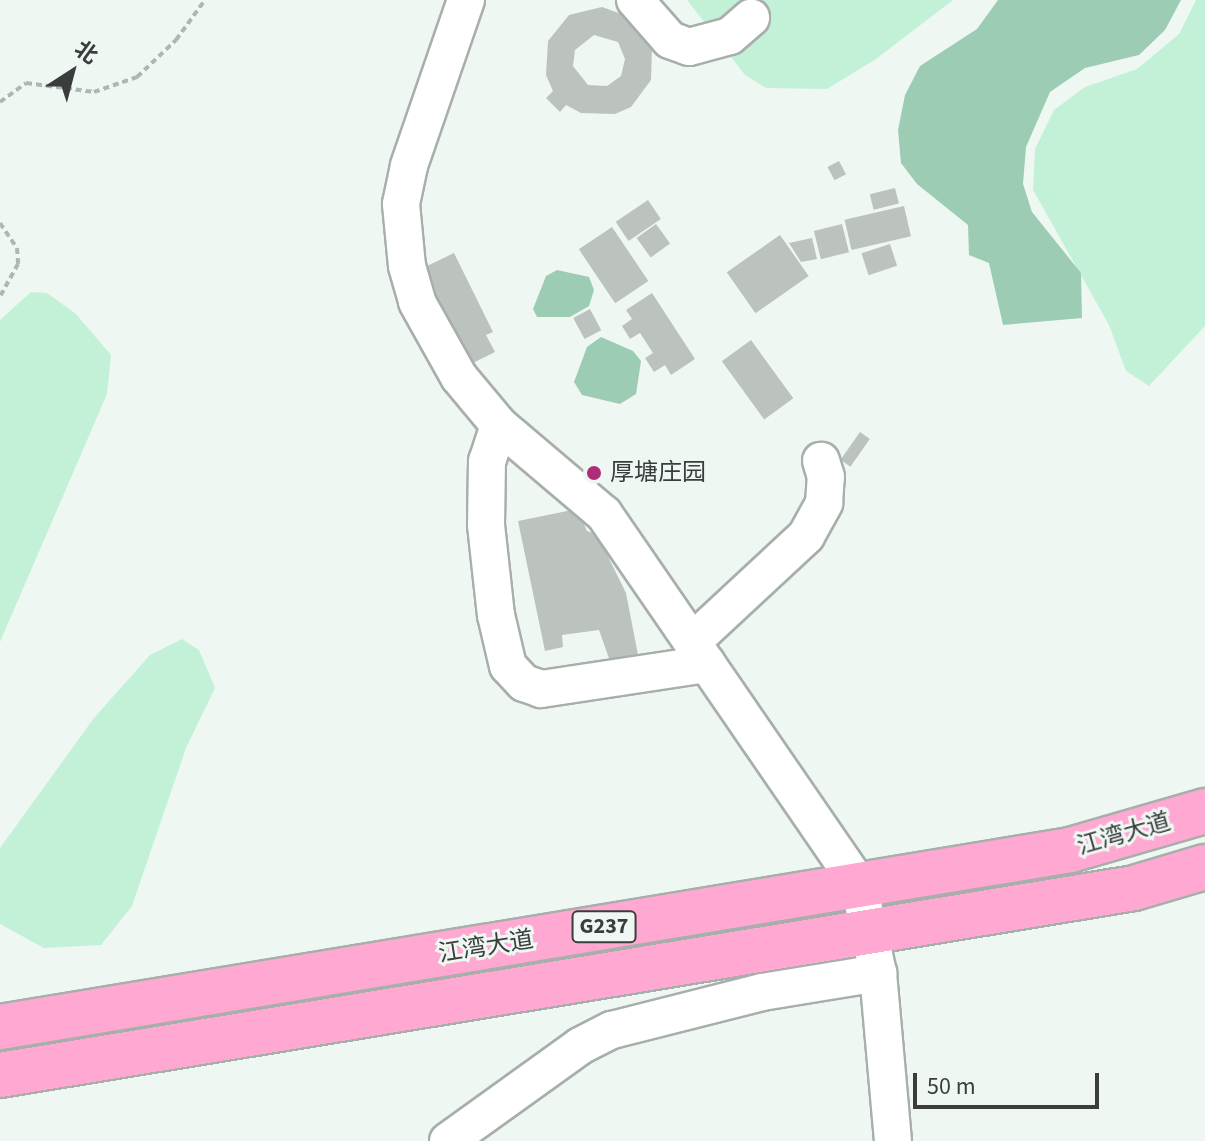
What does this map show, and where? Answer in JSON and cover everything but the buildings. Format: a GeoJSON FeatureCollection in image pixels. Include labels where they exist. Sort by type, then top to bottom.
{"type":"FeatureCollection","features":[{"type":"Feature","properties":{"kind":"highway","name":"江湾大道"},"geometry":{"type":"LineString","coordinates":[[0,1027],[1070,850],[1205,811]]}},
{"type":"Feature","properties":{"kind":"highway","name":"江湾大道"},"geometry":{"type":"LineString","coordinates":[[0,1075],[874,952],[1134,888],[1205,867]]}},
{"type":"Feature","properties":{"kind":"street"},"geometry":{"type":"LineString","coordinates":[[466,0],[401,204],[407,266],[417,302],[459,377],[499,425],[604,514],[859,885],[874,952],[893,1141]]}},
{"type":"Feature","properties":{"kind":"street"},"geometry":{"type":"LineString","coordinates":[[635,0],[670,40],[689,47],[730,36],[751,18]]}},
{"type":"Feature","properties":{"kind":"street"},"geometry":{"type":"LineString","coordinates":[[499,425],[487,461],[486,525],[508,666],[524,683],[541,689],[700,653],[806,536],[824,503],[821,461]]}},
{"type":"Feature","properties":{"kind":"street"},"geometry":{"type":"LineString","coordinates":[[448,1141],[580,1046],[612,1030],[762,992],[874,952]]}},
{"type":"Feature","properties":{"kind":"path"},"geometry":{"type":"LineString","coordinates":[[0,102],[26,83],[94,92],[137,77],[176,40],[205,0]]}},
{"type":"Feature","properties":{"kind":"path"},"geometry":{"type":"LineString","coordinates":[[0,223],[17,248],[18,264],[0,297]]}},
{"type":"Feature","properties":{"kind":"shaded area"},"geometry":{"type":"Polygon","coordinates":[[[687,0],[953,0],[876,59],[827,89],[766,88],[745,75],[687,0]]]}},
{"type":"Feature","properties":{"kind":"shaded area"},"geometry":{"type":"Polygon","coordinates":[[[998,0],[1181,0],[1165,30],[1139,55],[1085,68],[1050,92],[1026,147],[1023,184],[1032,212],[1081,273],[1082,318],[1003,325],[989,263],[969,255],[968,225],[917,184],[901,163],[898,130],[905,95],[920,66],[977,29],[998,0]]]}},
{"type":"Feature","properties":{"kind":"shaded area"},"geometry":{"type":"Polygon","coordinates":[[[1196,0],[1205,0],[1205,326],[1149,386],[1126,371],[1109,325],[1033,190],[1035,149],[1054,110],[1085,87],[1137,69],[1179,34],[1196,0]]]}},
{"type":"Feature","properties":{"kind":"shaded area"},"geometry":{"type":"Polygon","coordinates":[[[557,270],[589,277],[594,290],[589,306],[570,317],[537,317],[533,309],[546,276],[557,270]]]}},
{"type":"Feature","properties":{"kind":"shaded area"},"geometry":{"type":"Polygon","coordinates":[[[31,292],[47,293],[76,314],[111,355],[107,394],[0,642],[0,320],[31,292]]]}},
{"type":"Feature","properties":{"kind":"shaded area"},"geometry":{"type":"Polygon","coordinates":[[[601,337],[633,351],[641,361],[636,394],[620,404],[582,395],[574,382],[587,347],[601,337]]]}},
{"type":"Feature","properties":{"kind":"shaded area"},"geometry":{"type":"Polygon","coordinates":[[[182,639],[199,650],[215,688],[186,748],[132,906],[101,945],[44,948],[0,924],[0,848],[94,718],[150,655],[182,639]]]}},
{"type":"Feature","properties":{"kind":"place","name":"厚塘庄园"},"geometry":{"type":"Point","coordinates":[594,473]}}]}
